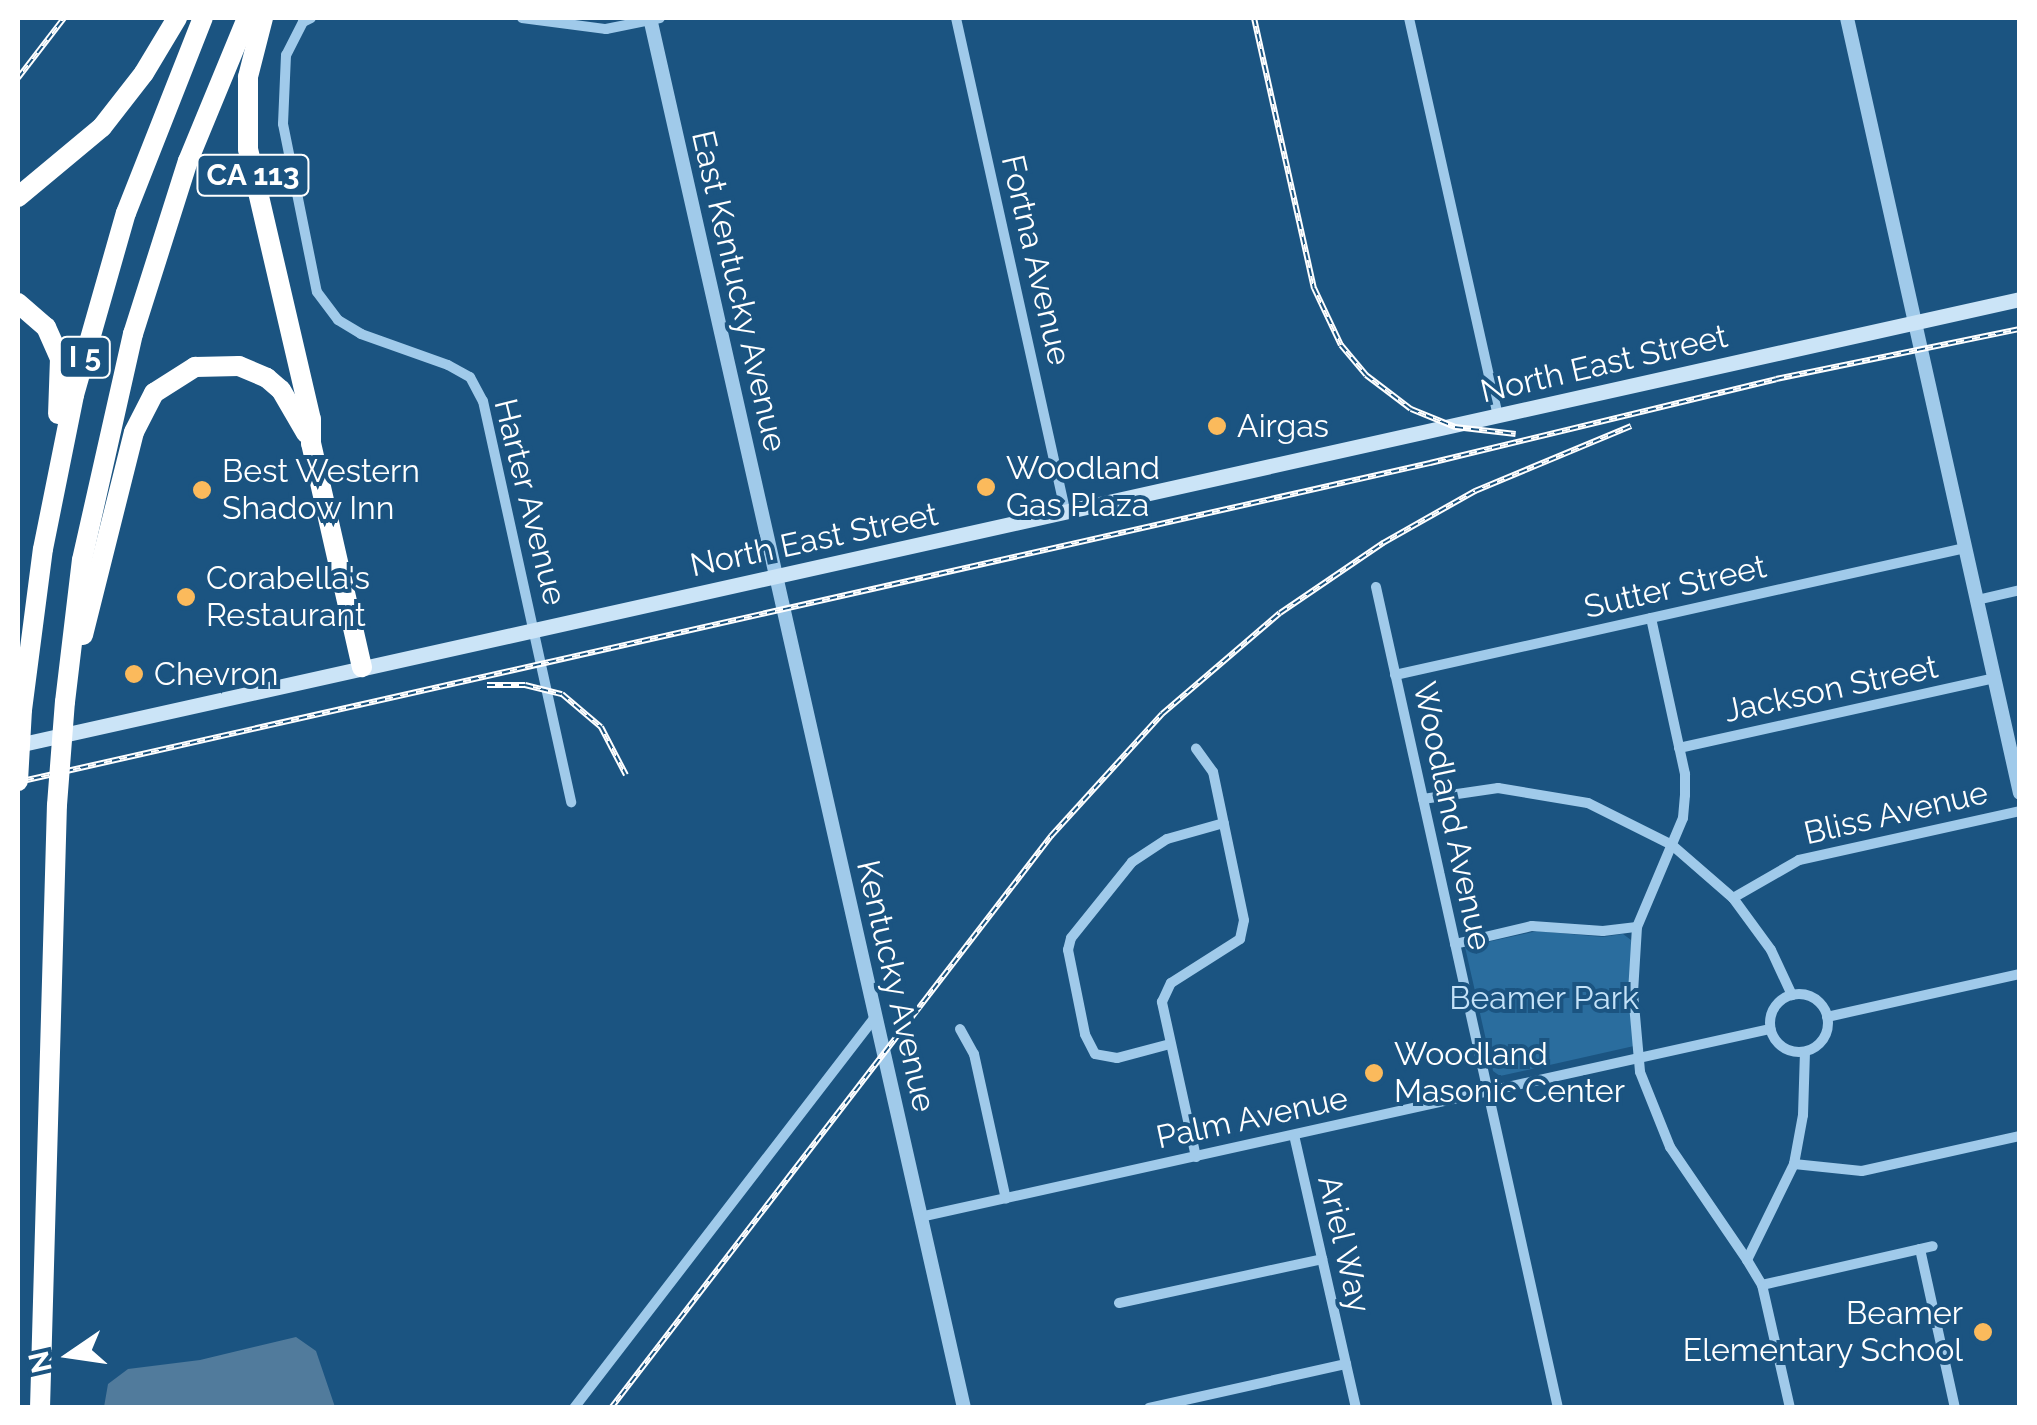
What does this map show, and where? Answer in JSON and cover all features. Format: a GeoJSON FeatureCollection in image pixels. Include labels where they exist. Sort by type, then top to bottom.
{"type":"FeatureCollection","features":[{"type":"Feature","properties":{"kind":"highway"},"geometry":{"type":"LineString","coordinates":[[18,197],[102,128],[144,73],[178,18]]}},
{"type":"Feature","properties":{"kind":"highway","name":"I 5"},"geometry":{"type":"LineString","coordinates":[[18,780],[22,710],[43,549],[74,395],[107,275],[150,146],[203,18]]}},
{"type":"Feature","properties":{"kind":"highway","name":"I 5"},"geometry":{"type":"LineString","coordinates":[[40,1408],[57,806],[66,693],[95,490],[132,334],[182,177],[247,18]]}},
{"type":"Feature","properties":{"kind":"highway","name":"CA 113"},"geometry":{"type":"LineString","coordinates":[[263,18],[248,77],[245,127],[252,173],[311,419],[311,443],[362,667]]}},
{"type":"Feature","properties":{"kind":"highway"},"geometry":{"type":"LineString","coordinates":[[18,303],[46,327],[62,375],[47,470],[43,549]]}},
{"type":"Feature","properties":{"kind":"highway"},"geometry":{"type":"LineString","coordinates":[[66,693],[134,432],[154,393],[195,367],[239,366],[267,378],[281,390],[311,443]]}},
{"type":"Feature","properties":{"kind":"main road","name":"North East Street"},"geometry":{"type":"LineString","coordinates":[[18,745],[2020,299]]}},
{"type":"Feature","properties":{"kind":"street","name":"Harter Avenue"},"geometry":{"type":"LineString","coordinates":[[311,18],[303,22],[286,55],[283,124],[317,292],[338,320],[361,334],[448,364],[470,378],[490,425],[571,802]]}},
{"type":"Feature","properties":{"kind":"street"},"geometry":{"type":"LineString","coordinates":[[522,18],[606,29],[654,18]]}},
{"type":"Feature","properties":{"kind":"street","name":"East Kentucky Avenue"},"geometry":{"type":"LineString","coordinates":[[654,18],[776,576]]}},
{"type":"Feature","properties":{"kind":"street","name":"Fortna Avenue"},"geometry":{"type":"LineString","coordinates":[[956,18],[1066,514]]}},
{"type":"Feature","properties":{"kind":"street"},"geometry":{"type":"LineString","coordinates":[[1409,18],[1498,417]]}},
{"type":"Feature","properties":{"kind":"street"},"geometry":{"type":"LineString","coordinates":[[1847,18],[2020,793]]}},
{"type":"Feature","properties":{"kind":"street","name":"Sutter Street"},"geometry":{"type":"LineString","coordinates":[[1396,675],[1965,548]]}},
{"type":"Feature","properties":{"kind":"street","name":"Kentucky Avenue"},"geometry":{"type":"LineString","coordinates":[[776,576],[964,1408]]}},
{"type":"Feature","properties":{"kind":"street","name":"Woodland Avenue"},"geometry":{"type":"LineString","coordinates":[[1376,587],[1558,1408]]}},
{"type":"Feature","properties":{"kind":"street"},"geometry":{"type":"LineString","coordinates":[[1977,600],[2020,590]]}},
{"type":"Feature","properties":{"kind":"street"},"geometry":{"type":"LineString","coordinates":[[1651,618],[1680,748],[1685,794],[1672,845],[1637,927],[1633,993],[1638,1058],[1646,1092],[1670,1147],[1762,1285],[1790,1408]]}},
{"type":"Feature","properties":{"kind":"street","name":"Jackson Street"},"geometry":{"type":"LineString","coordinates":[[1680,748],[1994,678]]}},
{"type":"Feature","properties":{"kind":"street"},"geometry":{"type":"LineString","coordinates":[[1196,748],[1213,772],[1244,932],[1232,946],[1205,958],[1165,992],[1162,1002],[1196,1156]]}},
{"type":"Feature","properties":{"kind":"street"},"geometry":{"type":"LineString","coordinates":[[1423,798],[1498,788],[1588,803],[1672,845],[1733,898],[1771,950],[1792,995]]}},
{"type":"Feature","properties":{"kind":"street","name":"Bliss Avenue"},"geometry":{"type":"LineString","coordinates":[[1733,898],[1799,860],[2020,811]]}},
{"type":"Feature","properties":{"kind":"street"},"geometry":{"type":"LineString","coordinates":[[1170,1044],[1117,1058],[1095,1054],[1084,1034],[1068,950],[1072,938],[1132,862],[1167,839],[1224,822]]}},
{"type":"Feature","properties":{"kind":"street"},"geometry":{"type":"LineString","coordinates":[[1455,944],[1548,925],[1602,932],[1637,927]]}},
{"type":"Feature","properties":{"kind":"street"},"geometry":{"type":"LineString","coordinates":[[1827,1017],[2020,974]]}},
{"type":"Feature","properties":{"kind":"street"},"geometry":{"type":"LineString","coordinates":[[1792,995],[1814,999],[1827,1017],[1823,1039],[1805,1052],[1783,1048],[1770,1030],[1774,1008],[1792,995]]}},
{"type":"Feature","properties":{"kind":"street"},"geometry":{"type":"LineString","coordinates":[[574,1408],[875,1017]]}},
{"type":"Feature","properties":{"kind":"street"},"geometry":{"type":"LineString","coordinates":[[960,1029],[974,1054],[1006,1199]]}},
{"type":"Feature","properties":{"kind":"street","name":"Palm Avenue"},"geometry":{"type":"LineString","coordinates":[[920,1217],[1770,1030]]}},
{"type":"Feature","properties":{"kind":"street"},"geometry":{"type":"LineString","coordinates":[[1748,1260],[1794,1164],[1803,1114],[1805,1052]]}},
{"type":"Feature","properties":{"kind":"street","name":"Ariel Way"},"geometry":{"type":"LineString","coordinates":[[1294,1135],[1356,1408]]}},
{"type":"Feature","properties":{"kind":"street"},"geometry":{"type":"LineString","coordinates":[[1794,1164],[1862,1170],[2020,1136]]}},
{"type":"Feature","properties":{"kind":"street"},"geometry":{"type":"LineString","coordinates":[[1762,1285],[1933,1246]]}},
{"type":"Feature","properties":{"kind":"street"},"geometry":{"type":"LineString","coordinates":[[1920,1249],[1956,1408]]}},
{"type":"Feature","properties":{"kind":"street"},"geometry":{"type":"LineString","coordinates":[[1119,1303],[1322,1258]]}},
{"type":"Feature","properties":{"kind":"street"},"geometry":{"type":"LineString","coordinates":[[1150,1408],[1346,1364]]}},
{"type":"Feature","properties":{"kind":"green space","name":"Beamer Park"},"geometry":{"type":"Polygon","coordinates":[[[1537,931],[1603,937],[1623,934],[1631,940],[1634,1046],[1500,1076],[1493,1071],[1465,947],[1537,931]]]}},
{"type":"Feature","properties":{"kind":"shaded area"},"geometry":{"type":"Polygon","coordinates":[[[296,1337],[316,1351],[335,1407],[104,1407],[108,1384],[128,1369],[200,1360],[296,1337]]]}},
{"type":"Feature","properties":{"kind":"railway"},"geometry":{"type":"LineString","coordinates":[[18,78],[64,18]]}},
{"type":"Feature","properties":{"kind":"railway"},"geometry":{"type":"LineString","coordinates":[[1254,18],[1314,288],[1341,345],[1366,375],[1411,409],[1455,427],[1516,434]]}},
{"type":"Feature","properties":{"kind":"railway"},"geometry":{"type":"LineString","coordinates":[[18,782],[1430,463],[1776,379],[2020,329]]}},
{"type":"Feature","properties":{"kind":"railway"},"geometry":{"type":"LineString","coordinates":[[611,1408],[1051,836],[1162,714],[1280,613],[1383,543],[1475,491],[1631,426]]}},
{"type":"Feature","properties":{"kind":"railway"},"geometry":{"type":"LineString","coordinates":[[487,685],[525,685],[562,694],[601,727],[626,775]]}},
{"type":"Feature","properties":{"kind":"place","name":"Airgas"},"geometry":{"type":"Point","coordinates":[1217,426]}},
{"type":"Feature","properties":{"kind":"place","name":"Woodland Gas Plaza"},"geometry":{"type":"Point","coordinates":[986,487]}},
{"type":"Feature","properties":{"kind":"place","name":"Best Western Shadow Inn"},"geometry":{"type":"Point","coordinates":[202,490]}},
{"type":"Feature","properties":{"kind":"place","name":"Corabella's Restaurant"},"geometry":{"type":"Point","coordinates":[186,597]}},
{"type":"Feature","properties":{"kind":"place","name":"Chevron"},"geometry":{"type":"Point","coordinates":[134,674]}},
{"type":"Feature","properties":{"kind":"place","name":"Woodland Masonic Center"},"geometry":{"type":"Point","coordinates":[1374,1073]}},
{"type":"Feature","properties":{"kind":"place","name":"Beamer Elementary School"},"geometry":{"type":"Point","coordinates":[1983,1332]}}]}
